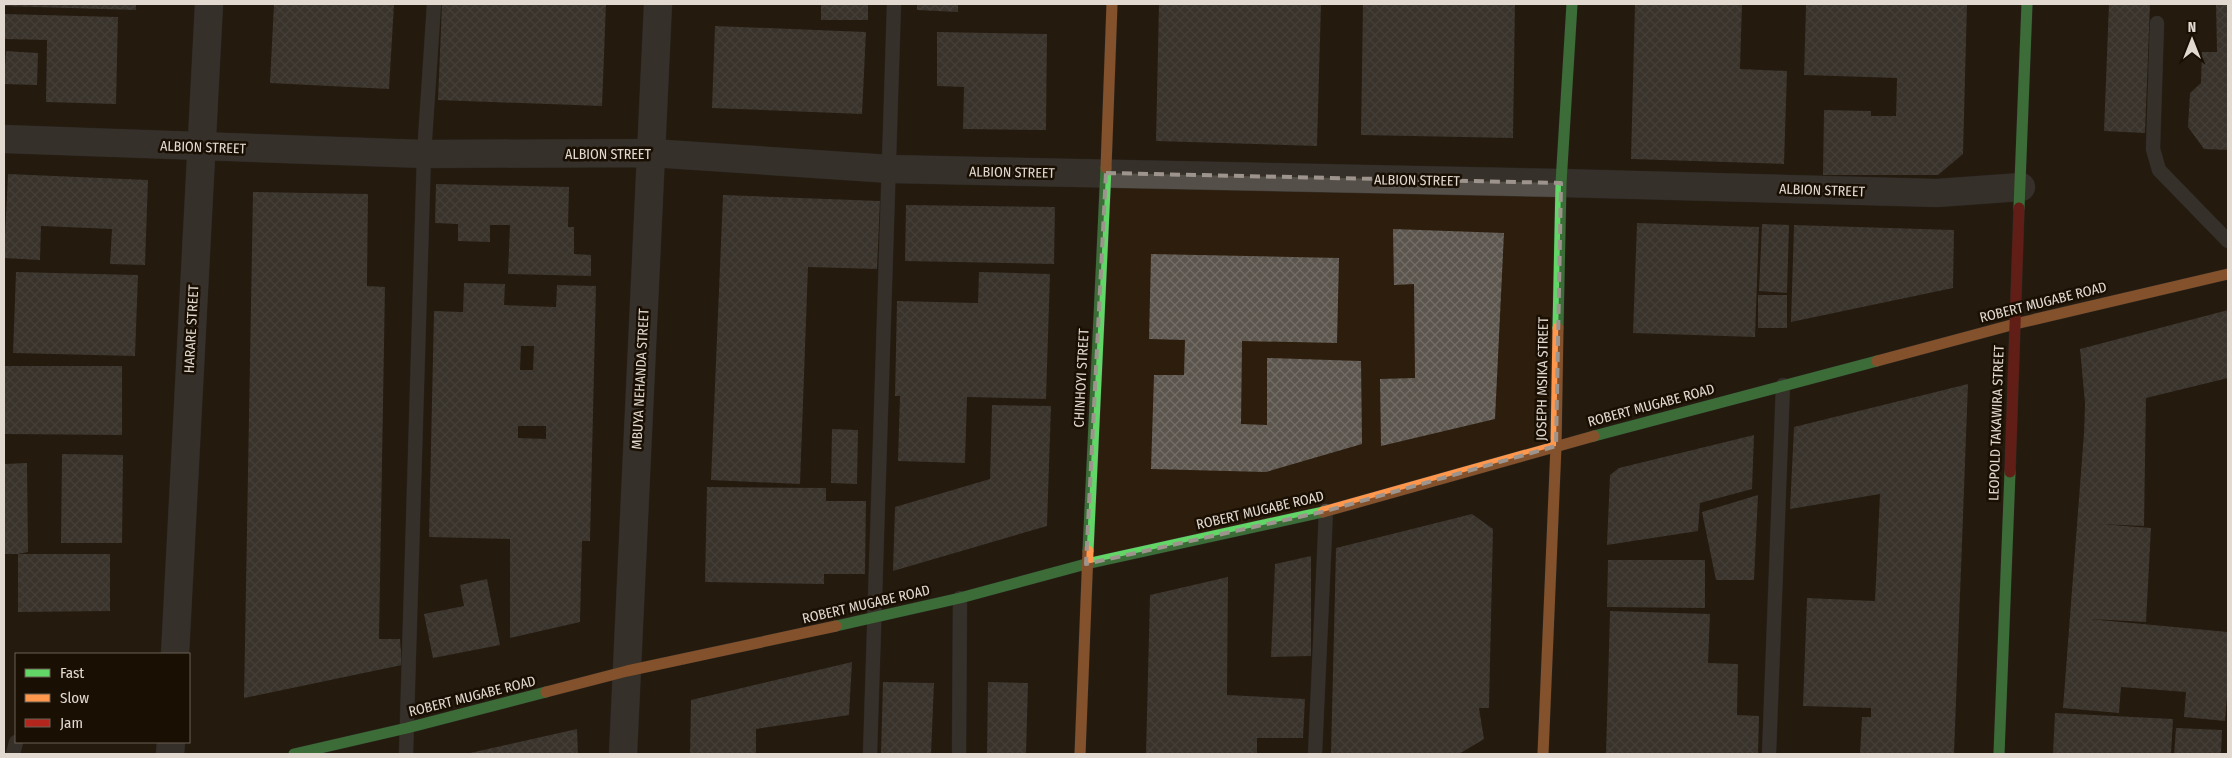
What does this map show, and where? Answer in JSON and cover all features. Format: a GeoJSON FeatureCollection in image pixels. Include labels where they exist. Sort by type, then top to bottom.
{"type":"FeatureCollection","features":[{"type":"Feature","properties":{"kind":"street","name":"HARARE STREET"},"geometry":{"type":"LineString","coordinates":[[175,653],[209,4]]}},
{"type":"Feature","properties":{"kind":"street","name":"MBUYA NEHANDA STREET"},"geometry":{"type":"LineString","coordinates":[[624,754],[626,671],[658,4]]}},
{"type":"Feature","properties":{"kind":"street","name":"CHINHOYI STREET"},"geometry":{"type":"LineString","coordinates":[[1080,754],[1086,564],[1106,173],[1112,4]]}},
{"type":"Feature","properties":{"kind":"street","name":"JOSEPH MSIKA STREET"},"geometry":{"type":"LineString","coordinates":[[1543,754],[1556,446],[1562,183],[1572,4]]}},
{"type":"Feature","properties":{"kind":"street","name":"LEOPOLD TAKAWIRA STREET"},"geometry":{"type":"LineString","coordinates":[[1999,754],[2027,4]]}},
{"type":"Feature","properties":{"kind":"street","name":"ALBION STREET"},"geometry":{"type":"LineString","coordinates":[[4,139],[200,148],[424,154],[651,153],[890,169],[1937,193],[2021,187]]}},
{"type":"Feature","properties":{"kind":"street","name":"ROBERT MUGABE ROAD"},"geometry":{"type":"LineString","coordinates":[[294,754],[407,728],[626,671],[875,618],[960,598],[1086,564],[1326,511],[1556,446],[2015,324],[2228,274]]}},
{"type":"Feature","properties":{"kind":"lane"},"geometry":{"type":"LineString","coordinates":[[406,754],[424,154],[434,4]]}},
{"type":"Feature","properties":{"kind":"lane"},"geometry":{"type":"LineString","coordinates":[[870,754],[894,4]]}},
{"type":"Feature","properties":{"kind":"lane"},"geometry":{"type":"LineString","coordinates":[[2156,23],[2153,149],[2159,170],[2228,241]]}},
{"type":"Feature","properties":{"kind":"lane"},"geometry":{"type":"LineString","coordinates":[[1769,754],[1783,385]]}},
{"type":"Feature","properties":{"kind":"lane"},"geometry":{"type":"LineString","coordinates":[[1315,754],[1326,511]]}},
{"type":"Feature","properties":{"kind":"lane"},"geometry":{"type":"LineString","coordinates":[[959,754],[960,598]]}},
{"type":"Feature","properties":{"kind":"highlighted area"},"geometry":{"type":"Polygon","coordinates":[[[1106,173],[1561,183],[1556,446],[1326,511],[1086,564],[1106,173]]]}},
{"type":"Feature","properties":{"kind":"shaded area"},"geometry":{"type":"Polygon","coordinates":[[[4,4],[2228,4],[2228,754],[4,754],[4,4]]]}},
{"type":"Feature","properties":{"kind":"building"},"geometry":{"type":"Polygon","coordinates":[[[4,4],[136,4],[136,10],[4,6],[4,4]]]}},
{"type":"Feature","properties":{"kind":"building"},"geometry":{"type":"Polygon","coordinates":[[[274,4],[394,4],[389,89],[270,83],[274,4]]]}},
{"type":"Feature","properties":{"kind":"building"},"geometry":{"type":"Polygon","coordinates":[[[442,4],[606,4],[602,106],[438,100],[442,4]]]}},
{"type":"Feature","properties":{"kind":"building"},"geometry":{"type":"Polygon","coordinates":[[[821,4],[868,4],[868,20],[821,20],[821,4]]]}},
{"type":"Feature","properties":{"kind":"building"},"geometry":{"type":"Polygon","coordinates":[[[917,4],[958,4],[958,12],[917,10],[917,4]]]}},
{"type":"Feature","properties":{"kind":"building"},"geometry":{"type":"Polygon","coordinates":[[[1159,4],[1321,4],[1317,146],[1156,141],[1159,4]]]}},
{"type":"Feature","properties":{"kind":"building"},"geometry":{"type":"Polygon","coordinates":[[[1363,4],[1515,4],[1513,138],[1361,135],[1363,4]]]}},
{"type":"Feature","properties":{"kind":"building"},"geometry":{"type":"Polygon","coordinates":[[[1635,4],[1742,4],[1740,69],[1787,71],[1784,164],[1631,159],[1635,4]]]}},
{"type":"Feature","properties":{"kind":"building"},"geometry":{"type":"Polygon","coordinates":[[[1806,4],[1967,4],[1963,154],[1938,175],[1823,175],[1824,110],[1871,111],[1871,116],[1896,116],[1897,78],[1804,75],[1806,4]]]}},
{"type":"Feature","properties":{"kind":"building"},"geometry":{"type":"Polygon","coordinates":[[[2109,4],[2150,4],[2145,133],[2104,131],[2109,4]]]}},
{"type":"Feature","properties":{"kind":"building"},"geometry":{"type":"Polygon","coordinates":[[[2216,4],[2228,4],[2228,150],[2204,149],[2188,127],[2190,93],[2201,83],[2202,52],[2217,52],[2216,4]]]}},
{"type":"Feature","properties":{"kind":"building"},"geometry":{"type":"Polygon","coordinates":[[[4,14],[118,17],[116,104],[46,102],[47,40],[4,39],[4,14]]]}},
{"type":"Feature","properties":{"kind":"building"},"geometry":{"type":"Polygon","coordinates":[[[715,26],[866,32],[862,114],[712,108],[715,26]]]}},
{"type":"Feature","properties":{"kind":"building"},"geometry":{"type":"Polygon","coordinates":[[[937,32],[1047,34],[1046,130],[963,129],[964,87],[937,86],[937,32]]]}},
{"type":"Feature","properties":{"kind":"building"},"geometry":{"type":"Polygon","coordinates":[[[6,51],[38,53],[37,85],[4,84],[6,51]]]}},
{"type":"Feature","properties":{"kind":"building"},"geometry":{"type":"Polygon","coordinates":[[[8,174],[148,180],[145,265],[110,264],[112,229],[41,226],[40,260],[4,258],[8,174]]]}},
{"type":"Feature","properties":{"kind":"building"},"geometry":{"type":"Polygon","coordinates":[[[436,184],[569,187],[568,227],[574,227],[574,254],[591,255],[591,276],[508,274],[510,225],[490,225],[490,242],[458,241],[458,224],[435,223],[436,184]]]}},
{"type":"Feature","properties":{"kind":"building"},"geometry":{"type":"Polygon","coordinates":[[[253,192],[368,194],[367,286],[385,287],[379,639],[400,639],[402,665],[244,698],[253,192]]]}},
{"type":"Feature","properties":{"kind":"building"},"geometry":{"type":"Polygon","coordinates":[[[723,195],[880,201],[877,269],[808,267],[800,484],[711,480],[723,195]]]}},
{"type":"Feature","properties":{"kind":"building"},"geometry":{"type":"Polygon","coordinates":[[[906,205],[1055,207],[1054,264],[905,261],[906,205]]]}},
{"type":"Feature","properties":{"kind":"building"},"geometry":{"type":"Polygon","coordinates":[[[1637,223],[1759,227],[1755,337],[1633,333],[1637,223]]]}},
{"type":"Feature","properties":{"kind":"building"},"geometry":{"type":"Polygon","coordinates":[[[1762,224],[1789,225],[1787,293],[1759,291],[1762,224]]]}},
{"type":"Feature","properties":{"kind":"building"},"geometry":{"type":"Polygon","coordinates":[[[1794,225],[1954,230],[1953,288],[1791,322],[1794,225]]]}},
{"type":"Feature","properties":{"kind":"building"},"geometry":{"type":"Polygon","coordinates":[[[1393,229],[1504,233],[1495,419],[1381,446],[1380,379],[1415,378],[1414,284],[1394,285],[1393,229]]]}},
{"type":"Feature","properties":{"kind":"building"},"geometry":{"type":"Polygon","coordinates":[[[1151,254],[1339,258],[1337,343],[1242,341],[1241,424],[1267,425],[1267,358],[1361,361],[1362,444],[1266,472],[1151,469],[1154,375],[1184,375],[1185,340],[1149,339],[1151,254]]]}},
{"type":"Feature","properties":{"kind":"building"},"geometry":{"type":"Polygon","coordinates":[[[16,272],[138,275],[135,356],[13,353],[16,272]]]}},
{"type":"Feature","properties":{"kind":"building"},"geometry":{"type":"Polygon","coordinates":[[[979,272],[1050,274],[1046,399],[967,397],[965,463],[898,461],[900,396],[895,396],[897,301],[978,303],[979,272]]]}},
{"type":"Feature","properties":{"kind":"building"},"geometry":{"type":"Polygon","coordinates":[[[464,283],[505,284],[504,305],[556,307],[557,285],[596,286],[590,541],[582,541],[580,622],[510,638],[510,539],[429,537],[434,311],[463,312],[464,283]],[[521,346],[520,370],[533,370],[534,346],[521,346]],[[518,426],[518,438],[546,439],[546,426],[518,426]]]}},
{"type":"Feature","properties":{"kind":"building"},"geometry":{"type":"Polygon","coordinates":[[[1758,295],[1787,295],[1787,328],[1758,328],[1758,295]]]}},
{"type":"Feature","properties":{"kind":"building"},"geometry":{"type":"Polygon","coordinates":[[[2228,310],[2228,378],[2146,398],[2144,526],[2100,524],[2151,528],[2146,622],[2089,619],[2228,632],[2228,685],[2225,721],[2184,717],[2186,692],[2121,687],[2119,713],[2063,708],[2084,433],[2085,403],[2080,349],[2228,310]]]}},
{"type":"Feature","properties":{"kind":"building"},"geometry":{"type":"Polygon","coordinates":[[[4,366],[122,366],[122,435],[4,434],[4,366]]]}},
{"type":"Feature","properties":{"kind":"building"},"geometry":{"type":"Polygon","coordinates":[[[1968,384],[1954,754],[1860,754],[1862,717],[1871,717],[1871,708],[1803,706],[1807,598],[1875,601],[1880,494],[1790,509],[1794,427],[1968,384]]]}},
{"type":"Feature","properties":{"kind":"building"},"geometry":{"type":"Polygon","coordinates":[[[992,405],[1051,406],[1047,526],[893,571],[895,507],[990,479],[992,405]]]}},
{"type":"Feature","properties":{"kind":"building"},"geometry":{"type":"Polygon","coordinates":[[[832,429],[858,430],[857,484],[831,483],[832,429]]]}},
{"type":"Feature","properties":{"kind":"building"},"geometry":{"type":"Polygon","coordinates":[[[1754,435],[1752,489],[1700,503],[1698,531],[1607,545],[1610,475],[1619,468],[1754,435]]]}},
{"type":"Feature","properties":{"kind":"building"},"geometry":{"type":"Polygon","coordinates":[[[62,454],[123,455],[122,543],[61,543],[62,454]]]}},
{"type":"Feature","properties":{"kind":"building"},"geometry":{"type":"Polygon","coordinates":[[[27,463],[28,552],[4,554],[4,464],[27,463]]]}},
{"type":"Feature","properties":{"kind":"building"},"geometry":{"type":"Polygon","coordinates":[[[707,487],[826,488],[826,501],[866,501],[865,574],[824,574],[824,584],[705,582],[707,487]]]}},
{"type":"Feature","properties":{"kind":"building"},"geometry":{"type":"Polygon","coordinates":[[[1758,495],[1754,580],[1716,580],[1702,512],[1758,495]]]}},
{"type":"Feature","properties":{"kind":"building"},"geometry":{"type":"Polygon","coordinates":[[[1472,514],[1493,529],[1489,708],[1479,708],[1484,739],[1459,754],[1331,754],[1336,548],[1472,514]]]}},
{"type":"Feature","properties":{"kind":"building"},"geometry":{"type":"Polygon","coordinates":[[[18,554],[110,554],[110,611],[18,612],[18,554]]]}},
{"type":"Feature","properties":{"kind":"building"},"geometry":{"type":"Polygon","coordinates":[[[1311,556],[1311,656],[1271,657],[1275,564],[1311,556]]]}},
{"type":"Feature","properties":{"kind":"building"},"geometry":{"type":"Polygon","coordinates":[[[1608,560],[1705,560],[1705,608],[1607,607],[1608,560]]]}},
{"type":"Feature","properties":{"kind":"building"},"geometry":{"type":"Polygon","coordinates":[[[1228,577],[1227,695],[1305,699],[1303,738],[1257,738],[1257,754],[1146,754],[1150,595],[1228,577]]]}},
{"type":"Feature","properties":{"kind":"building"},"geometry":{"type":"Polygon","coordinates":[[[487,579],[500,645],[433,658],[424,614],[464,606],[460,585],[487,579]]]}},
{"type":"Feature","properties":{"kind":"building"},"geometry":{"type":"Polygon","coordinates":[[[1610,611],[1710,614],[1708,663],[1738,664],[1737,715],[1759,716],[1758,754],[1606,754],[1610,611]]]}},
{"type":"Feature","properties":{"kind":"building"},"geometry":{"type":"Polygon","coordinates":[[[852,662],[849,715],[756,729],[756,754],[690,754],[691,700],[852,662]]]}},
{"type":"Feature","properties":{"kind":"building"},"geometry":{"type":"Polygon","coordinates":[[[883,682],[934,683],[931,754],[881,754],[883,682]]]}},
{"type":"Feature","properties":{"kind":"building"},"geometry":{"type":"Polygon","coordinates":[[[988,682],[1028,683],[1026,754],[987,754],[988,682]]]}},
{"type":"Feature","properties":{"kind":"building"},"geometry":{"type":"Polygon","coordinates":[[[2055,713],[2173,719],[2171,754],[2053,754],[2055,713]]]}},
{"type":"Feature","properties":{"kind":"building"},"geometry":{"type":"Polygon","coordinates":[[[2176,728],[2222,730],[2221,754],[2174,754],[2176,728]]]}},
{"type":"Feature","properties":{"kind":"building"},"geometry":{"type":"Polygon","coordinates":[[[577,729],[578,754],[470,754],[470,753],[577,729]]]}},
{"type":"Feature","properties":{"kind":"traffic: fast"},"geometry":{"type":"LineString","coordinates":[[1558,328],[1561,183],[1572,4]]}},
{"type":"Feature","properties":{"kind":"traffic: fast"},"geometry":{"type":"LineString","coordinates":[[2019,208],[2027,4]]}},
{"type":"Feature","properties":{"kind":"traffic: fast"},"geometry":{"type":"LineString","coordinates":[[1088,551],[1106,168]]}},
{"type":"Feature","properties":{"kind":"traffic: fast"},"geometry":{"type":"LineString","coordinates":[[1594,436],[1877,361]]}},
{"type":"Feature","properties":{"kind":"traffic: fast"},"geometry":{"type":"LineString","coordinates":[[1999,754],[2010,472]]}},
{"type":"Feature","properties":{"kind":"traffic: fast"},"geometry":{"type":"LineString","coordinates":[[836,626],[960,598],[1086,564],[1323,512]]}},
{"type":"Feature","properties":{"kind":"traffic: fast"},"geometry":{"type":"LineString","coordinates":[[294,754],[407,728],[546,692]]}},
{"type":"Feature","properties":{"kind":"traffic: slow"},"geometry":{"type":"LineString","coordinates":[[1106,168],[1112,4]]}},
{"type":"Feature","properties":{"kind":"traffic: slow"},"geometry":{"type":"LineString","coordinates":[[1877,361],[2015,324],[2228,274]]}},
{"type":"Feature","properties":{"kind":"traffic: slow"},"geometry":{"type":"LineString","coordinates":[[1543,754],[1556,446],[1558,328]]}},
{"type":"Feature","properties":{"kind":"traffic: slow"},"geometry":{"type":"LineString","coordinates":[[1323,512],[1594,436]]}},
{"type":"Feature","properties":{"kind":"traffic: slow"},"geometry":{"type":"LineString","coordinates":[[1080,754],[1088,551]]}},
{"type":"Feature","properties":{"kind":"traffic: slow"},"geometry":{"type":"LineString","coordinates":[[546,692],[627,671],[836,626]]}},
{"type":"Feature","properties":{"kind":"traffic: jam"},"geometry":{"type":"LineString","coordinates":[[2010,472],[2019,208]]}}]}
